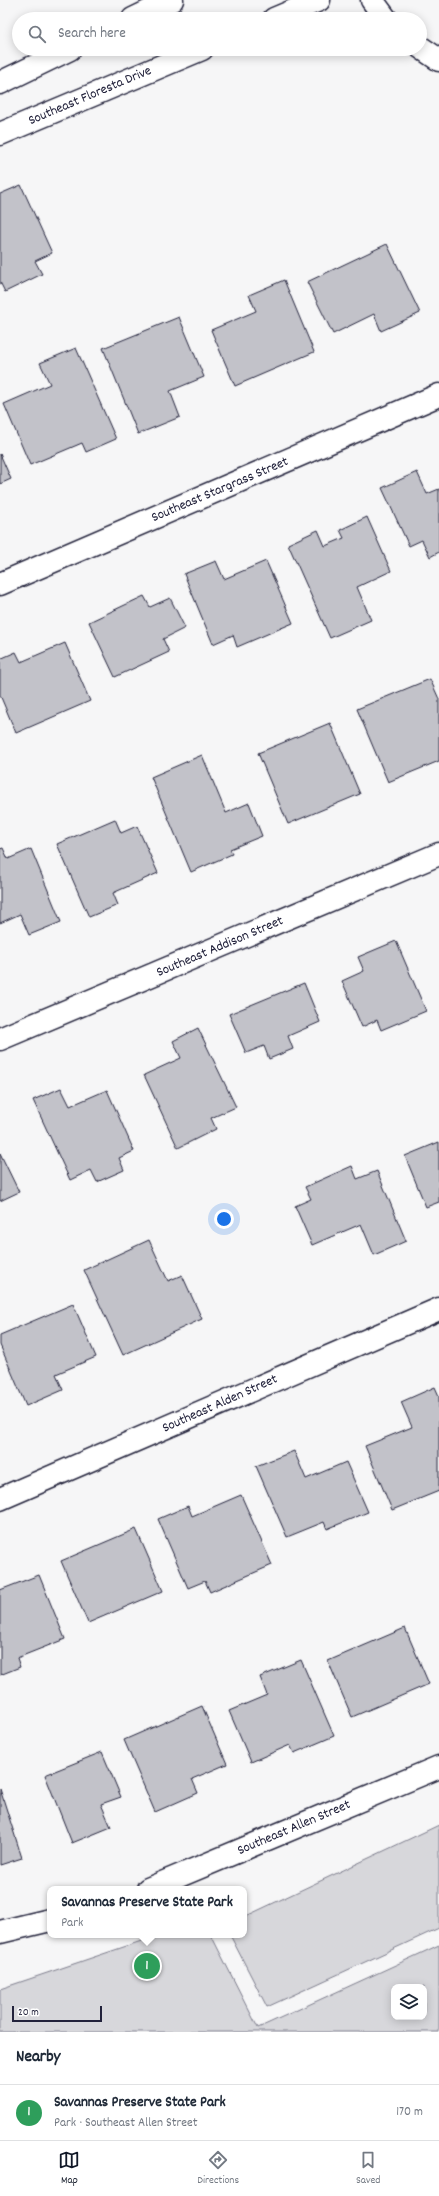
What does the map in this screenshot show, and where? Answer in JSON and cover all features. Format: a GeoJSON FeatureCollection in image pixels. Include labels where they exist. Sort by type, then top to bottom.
{"type":"FeatureCollection","features":[{"type":"Feature","properties":{"kind":"street"},"geometry":{"type":"LineString","coordinates":[[147,12],[172,0]]}},
{"type":"Feature","properties":{"kind":"street"},"geometry":{"type":"LineString","coordinates":[[291,12],[320,0]]}},
{"type":"Feature","properties":{"kind":"street"},"geometry":{"type":"LineString","coordinates":[[372,0],[381,12]]}},
{"type":"Feature","properties":{"kind":"street"},"geometry":{"type":"LineString","coordinates":[[427,52],[439,60]]}},
{"type":"Feature","properties":{"kind":"street"},"geometry":{"type":"LineString","coordinates":[[0,83],[56,56]]}},
{"type":"Feature","properties":{"kind":"street","name":"Southeast Floresta Drive"},"geometry":{"type":"LineString","coordinates":[[0,134],[185,56]]}},
{"type":"Feature","properties":{"kind":"street","name":"Southeast Stargrass Street"},"geometry":{"type":"LineString","coordinates":[[0,584],[439,395]]}},
{"type":"Feature","properties":{"kind":"street","name":"Southeast Addison Street"},"geometry":{"type":"LineString","coordinates":[[0,1040],[439,854]]}},
{"type":"Feature","properties":{"kind":"street","name":"Southeast Alden Street"},"geometry":{"type":"LineString","coordinates":[[0,1499],[439,1309]]}},
{"type":"Feature","properties":{"kind":"street","name":"Southeast Allen Street"},"geometry":{"type":"LineString","coordinates":[[155,1886],[439,1767]]}},
{"type":"Feature","properties":{"kind":"street"},"geometry":{"type":"LineString","coordinates":[[0,1932],[47,1921]]}},
{"type":"Feature","properties":{"kind":"shaded area"},"geometry":{"type":"Polygon","coordinates":[[[439,1825],[439,1928],[267,2007],[232,1938],[247,1938],[247,1916],[439,1825]]]}},
{"type":"Feature","properties":{"kind":"shaded area"},"geometry":{"type":"Polygon","coordinates":[[[150,1938],[213,1938],[258,2028],[439,1945],[439,2032],[0,2032],[0,1989],[150,1938]]]}},
{"type":"Feature","properties":{"kind":"building"},"geometry":{"type":"Polygon","coordinates":[[[21,185],[52,253],[35,261],[42,274],[5,292],[0,282],[0,194],[21,185]]]}},
{"type":"Feature","properties":{"kind":"building"},"geometry":{"type":"Polygon","coordinates":[[[387,244],[420,313],[381,331],[374,314],[333,334],[307,282],[387,244]]]}},
{"type":"Feature","properties":{"kind":"building"},"geometry":{"type":"Polygon","coordinates":[[[284,280],[314,352],[235,386],[211,330],[256,311],[249,295],[284,280]]]}},
{"type":"Feature","properties":{"kind":"building"},"geometry":{"type":"Polygon","coordinates":[[[179,317],[204,377],[170,391],[180,417],[138,434],[103,348],[179,317]]]}},
{"type":"Feature","properties":{"kind":"building"},"geometry":{"type":"Polygon","coordinates":[[[76,348],[116,439],[86,452],[82,443],[30,465],[4,404],[50,384],[40,363],[76,348]]]}},
{"type":"Feature","properties":{"kind":"building"},"geometry":{"type":"Polygon","coordinates":[[[0,454],[11,479],[0,484],[0,454]]]}},
{"type":"Feature","properties":{"kind":"building"},"geometry":{"type":"Polygon","coordinates":[[[417,472],[427,494],[439,489],[439,552],[430,557],[422,540],[409,546],[382,488],[417,472]]]}},
{"type":"Feature","properties":{"kind":"building"},"geometry":{"type":"Polygon","coordinates":[[[367,517],[391,571],[357,587],[371,620],[330,638],[288,544],[318,530],[325,546],[344,538],[340,530],[367,517]]]}},
{"type":"Feature","properties":{"kind":"building"},"geometry":{"type":"Polygon","coordinates":[[[216,561],[224,579],[266,561],[293,623],[237,647],[233,635],[213,644],[184,574],[216,561]]]}},
{"type":"Feature","properties":{"kind":"building"},"geometry":{"type":"Polygon","coordinates":[[[144,596],[150,607],[170,598],[185,628],[163,639],[169,652],[115,677],[89,622],[144,596]]]}},
{"type":"Feature","properties":{"kind":"building"},"geometry":{"type":"Polygon","coordinates":[[[65,643],[90,701],[16,733],[0,695],[0,659],[16,652],[21,662],[65,643]]]}},
{"type":"Feature","properties":{"kind":"building"},"geometry":{"type":"Polygon","coordinates":[[[430,679],[439,699],[439,761],[388,782],[357,709],[430,679]]]}},
{"type":"Feature","properties":{"kind":"building"},"geometry":{"type":"Polygon","coordinates":[[[330,723],[360,794],[288,824],[258,753],[330,723]]]}},
{"type":"Feature","properties":{"kind":"building"},"geometry":{"type":"Polygon","coordinates":[[[202,755],[226,813],[249,803],[262,836],[230,849],[232,854],[191,872],[151,777],[202,755]]]}},
{"type":"Feature","properties":{"kind":"building"},"geometry":{"type":"Polygon","coordinates":[[[115,819],[121,833],[137,826],[158,873],[113,893],[118,905],[89,917],[57,844],[115,819]]]}},
{"type":"Feature","properties":{"kind":"building"},"geometry":{"type":"Polygon","coordinates":[[[3,848],[8,859],[31,849],[61,922],[29,935],[20,914],[0,923],[0,849],[3,848]]]}},
{"type":"Feature","properties":{"kind":"building"},"geometry":{"type":"Polygon","coordinates":[[[396,941],[426,1011],[381,1030],[377,1020],[362,1027],[342,981],[364,971],[358,957],[396,941]]]}},
{"type":"Feature","properties":{"kind":"building"},"geometry":{"type":"Polygon","coordinates":[[[304,983],[320,1022],[288,1036],[293,1049],[269,1059],[264,1046],[246,1053],[229,1014],[304,983]]]}},
{"type":"Feature","properties":{"kind":"building"},"geometry":{"type":"Polygon","coordinates":[[[198,1028],[236,1107],[211,1118],[216,1129],[178,1148],[144,1075],[181,1058],[173,1041],[198,1028]]]}},
{"type":"Feature","properties":{"kind":"building"},"geometry":{"type":"Polygon","coordinates":[[[61,1088],[70,1106],[107,1090],[134,1151],[119,1158],[124,1170],[97,1182],[91,1170],[70,1180],[33,1100],[61,1088]]]}},
{"type":"Feature","properties":{"kind":"building"},"geometry":{"type":"Polygon","coordinates":[[[439,1142],[439,1202],[426,1207],[405,1156],[439,1142]]]}},
{"type":"Feature","properties":{"kind":"building"},"geometry":{"type":"Polygon","coordinates":[[[0,1153],[19,1192],[0,1201],[0,1153]]]}},
{"type":"Feature","properties":{"kind":"building"},"geometry":{"type":"Polygon","coordinates":[[[352,1166],[357,1179],[377,1171],[406,1241],[374,1255],[361,1224],[312,1245],[295,1206],[311,1199],[305,1187],[352,1166]]]}},
{"type":"Feature","properties":{"kind":"building"},"geometry":{"type":"Polygon","coordinates":[[[149,1240],[168,1281],[182,1275],[202,1319],[123,1355],[84,1270],[149,1240]]]}},
{"type":"Feature","properties":{"kind":"building"},"geometry":{"type":"Polygon","coordinates":[[[73,1304],[96,1357],[56,1374],[63,1390],[26,1406],[0,1345],[0,1335],[73,1304]]]}},
{"type":"Feature","properties":{"kind":"building"},"geometry":{"type":"Polygon","coordinates":[[[435,1387],[439,1396],[439,1491],[392,1510],[365,1446],[412,1427],[401,1402],[435,1387]]]}},
{"type":"Feature","properties":{"kind":"building"},"geometry":{"type":"Polygon","coordinates":[[[294,1451],[306,1479],[346,1462],[368,1512],[327,1529],[324,1522],[287,1537],[256,1466],[294,1451]]]}},
{"type":"Feature","properties":{"kind":"building"},"geometry":{"type":"Polygon","coordinates":[[[241,1495],[272,1565],[210,1592],[205,1581],[188,1588],[158,1519],[188,1506],[192,1516],[241,1495]]]}},
{"type":"Feature","properties":{"kind":"building"},"geometry":{"type":"Polygon","coordinates":[[[136,1529],[163,1591],[88,1623],[61,1561],[136,1529]]]}},
{"type":"Feature","properties":{"kind":"building"},"geometry":{"type":"Polygon","coordinates":[[[39,1575],[65,1639],[17,1658],[20,1667],[0,1675],[0,1590],[39,1575]]]}},
{"type":"Feature","properties":{"kind":"building"},"geometry":{"type":"Polygon","coordinates":[[[405,1628],[429,1684],[352,1717],[328,1661],[405,1628]]]}},
{"type":"Feature","properties":{"kind":"building"},"geometry":{"type":"Polygon","coordinates":[[[301,1660],[334,1736],[294,1753],[290,1745],[251,1762],[229,1711],[267,1695],[260,1677],[301,1660]]]}},
{"type":"Feature","properties":{"kind":"building"},"geometry":{"type":"Polygon","coordinates":[[[202,1706],[227,1764],[192,1779],[198,1793],[155,1812],[124,1740],[202,1706]]]}},
{"type":"Feature","properties":{"kind":"building"},"geometry":{"type":"Polygon","coordinates":[[[102,1752],[121,1797],[101,1804],[111,1827],[72,1843],[45,1775],[102,1752]]]}},
{"type":"Feature","properties":{"kind":"building"},"geometry":{"type":"Polygon","coordinates":[[[0,1789],[22,1858],[0,1865],[0,1789]]]}},
{"type":"Feature","properties":{"kind":"place","name":"Savannas Preserve State Park"},"geometry":{"type":"Point","coordinates":[147,1966]}}]}
